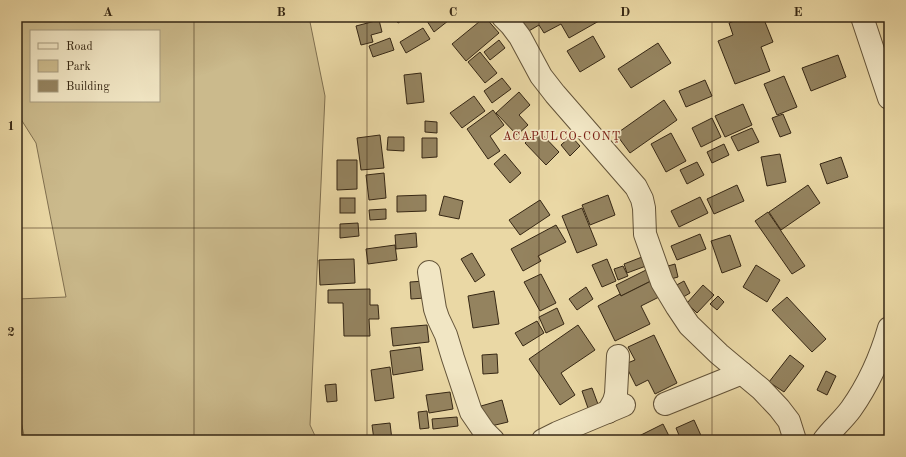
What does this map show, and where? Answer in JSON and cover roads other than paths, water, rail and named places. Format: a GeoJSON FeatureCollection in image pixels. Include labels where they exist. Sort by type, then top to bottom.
{"type":"FeatureCollection","features":[{"type":"Feature","properties":{"kind":"street"},"geometry":{"type":"LineString","coordinates":[[504,17],[520,36],[541,76],[636,187],[642,199],[644,208],[645,234],[662,282],[690,325],[719,354],[762,389],[789,421],[795,440]]}},
{"type":"Feature","properties":{"kind":"street"},"geometry":{"type":"LineString","coordinates":[[862,17],[889,98]]}},
{"type":"Feature","properties":{"kind":"street"},"geometry":{"type":"LineString","coordinates":[[430,272],[435,309],[446,335],[471,412],[484,431],[493,440]]}},
{"type":"Feature","properties":{"kind":"street"},"geometry":{"type":"LineString","coordinates":[[824,440],[850,410],[862,392],[882,349],[889,328]]}},
{"type":"Feature","properties":{"kind":"street"},"geometry":{"type":"LineString","coordinates":[[543,440],[616,408],[614,401],[616,394],[618,356]]}},
{"type":"Feature","properties":{"kind":"street"},"geometry":{"type":"LineString","coordinates":[[664,404],[742,373]]}},
{"type":"Feature","properties":{"kind":"district","name":"ACAPULCO-CONŢ"},"geometry":{"type":"Point","coordinates":[562,137]}}]}
